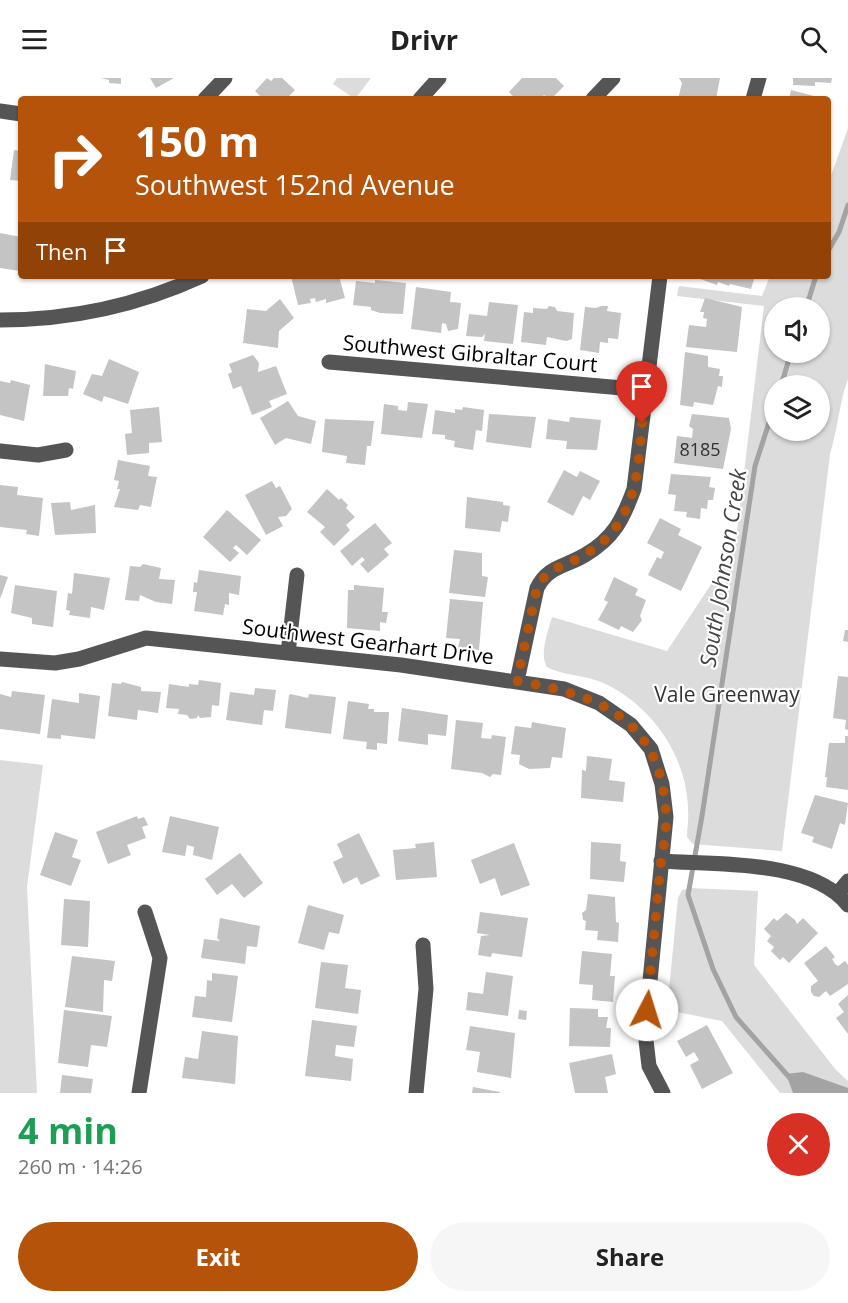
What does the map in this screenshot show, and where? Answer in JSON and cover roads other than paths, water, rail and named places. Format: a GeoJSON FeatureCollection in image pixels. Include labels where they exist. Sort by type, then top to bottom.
{"type":"FeatureCollection","features":[{"type":"Feature","properties":{"kind":"street"},"geometry":{"type":"LineString","coordinates":[[207,96],[225,78]]}},
{"type":"Feature","properties":{"kind":"street"},"geometry":{"type":"LineString","coordinates":[[423,96],[439,78]]}},
{"type":"Feature","properties":{"kind":"street"},"geometry":{"type":"LineString","coordinates":[[596,96],[613,78]]}},
{"type":"Feature","properties":{"kind":"street"},"geometry":{"type":"LineString","coordinates":[[754,96],[759,78]]}},
{"type":"Feature","properties":{"kind":"street"},"geometry":{"type":"LineString","coordinates":[[0,111],[18,114]]}},
{"type":"Feature","properties":{"kind":"street"},"geometry":{"type":"LineString","coordinates":[[0,320],[65,316],[107,308],[159,293],[194,279]]}},
{"type":"Feature","properties":{"kind":"street"},"geometry":{"type":"LineString","coordinates":[[517,681],[537,588],[543,575],[585,555],[606,539],[622,521],[634,489],[660,279]]}},
{"type":"Feature","properties":{"kind":"street","name":"Southwest Gibraltar Court"},"geometry":{"type":"LineString","coordinates":[[328,362],[645,390]]}},
{"type":"Feature","properties":{"kind":"street"},"geometry":{"type":"LineString","coordinates":[[0,451],[38,455],[66,450]]}},
{"type":"Feature","properties":{"kind":"street"},"geometry":{"type":"LineString","coordinates":[[288,653],[297,575]]}},
{"type":"Feature","properties":{"kind":"street","name":"Southwest Gearhart Drive"},"geometry":{"type":"LineString","coordinates":[[0,659],[55,663],[79,659],[146,638],[517,681],[564,689],[599,703],[632,725],[651,749],[662,784],[666,818],[645,1032],[649,1066],[663,1093]]}},
{"type":"Feature","properties":{"kind":"street"},"geometry":{"type":"LineString","coordinates":[[661,861],[784,870],[814,879],[845,893]]}},
{"type":"Feature","properties":{"kind":"street"},"geometry":{"type":"LineString","coordinates":[[139,1093],[160,958],[145,912]]}},
{"type":"Feature","properties":{"kind":"street"},"geometry":{"type":"LineString","coordinates":[[416,1093],[426,989],[423,945]]}},
{"type":"Feature","properties":{"kind":"waterway","name":"South Johnson Creek"},"geometry":{"type":"LineString","coordinates":[[831,246],[839,232],[848,205]]}},
{"type":"Feature","properties":{"kind":"waterway","name":"South Johnson Creek"},"geometry":{"type":"LineString","coordinates":[[809,297],[815,279]]}},
{"type":"Feature","properties":{"kind":"waterway","name":"South Johnson Creek"},"geometry":{"type":"LineString","coordinates":[[784,375],[788,363]]}},
{"type":"Feature","properties":{"kind":"waterway","name":"South Johnson Creek"},"geometry":{"type":"LineString","coordinates":[[764,438],[755,466],[688,895],[713,969],[736,1017],[789,1077]]}},
{"type":"Feature","properties":{"kind":"park label","name":"Vale Greenway"},"geometry":{"type":"Point","coordinates":[727,695]}}]}
